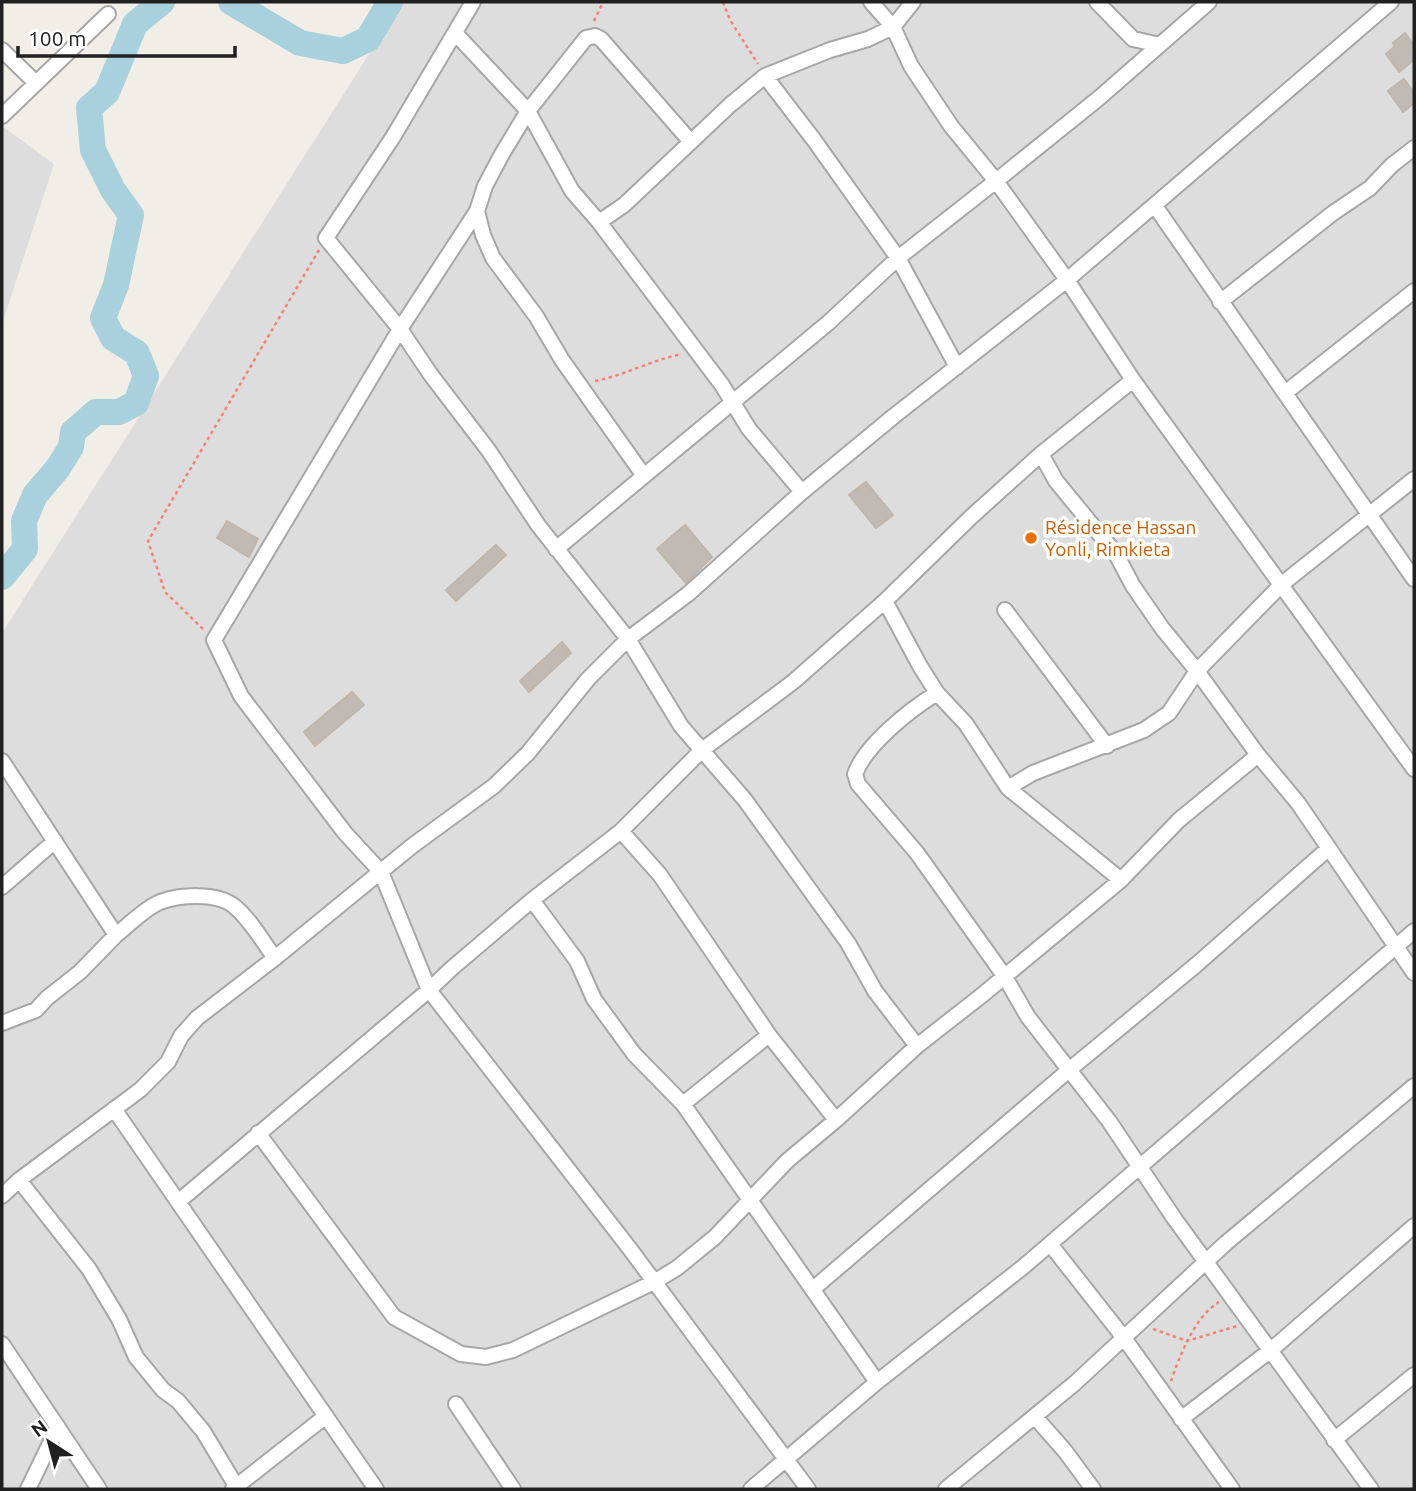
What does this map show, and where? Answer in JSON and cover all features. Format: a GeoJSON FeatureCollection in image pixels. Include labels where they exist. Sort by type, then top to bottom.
{"type":"FeatureCollection","features":[{"type":"Feature","properties":{"kind":"street"},"geometry":{"type":"LineString","coordinates":[[472,2],[393,137],[326,238],[400,329],[556,549],[628,639],[681,726],[745,800],[849,943],[875,991],[917,1046]]}},
{"type":"Feature","properties":{"kind":"street"},"geometry":{"type":"LineString","coordinates":[[870,2],[893,27],[911,66],[951,126],[996,181],[1068,280],[1133,380],[1414,769]]}},
{"type":"Feature","properties":{"kind":"street"},"geometry":{"type":"LineString","coordinates":[[599,222],[624,205],[765,76],[830,50],[868,39],[893,27],[913,2]]}},
{"type":"Feature","properties":{"kind":"street"},"geometry":{"type":"LineString","coordinates":[[1097,2],[1133,39],[1160,45]]}},
{"type":"Feature","properties":{"kind":"street"},"geometry":{"type":"LineString","coordinates":[[556,549],[828,323],[898,258],[1099,98],[1209,2]]}},
{"type":"Feature","properties":{"kind":"street"},"geometry":{"type":"LineString","coordinates":[[2,1196],[19,1180],[140,1090],[168,1062],[181,1035],[197,1018],[412,846],[494,786],[528,754],[588,679],[628,639],[688,593],[802,492],[1068,280],[1386,3]]}},
{"type":"Feature","properties":{"kind":"street"},"geometry":{"type":"LineString","coordinates":[[4,110],[108,15]]}},
{"type":"Feature","properties":{"kind":"street"},"geometry":{"type":"LineString","coordinates":[[455,33],[528,111],[572,191],[599,222],[734,402],[749,429],[802,492]]}},
{"type":"Feature","properties":{"kind":"street"},"geometry":{"type":"LineString","coordinates":[[691,142],[601,39],[595,36],[586,38],[528,111],[485,186],[477,211],[400,329],[214,640],[241,696],[345,833],[381,872],[429,990],[654,1282],[808,1489]]}},
{"type":"Feature","properties":{"kind":"street"},"geometry":{"type":"LineString","coordinates":[[2,50],[36,83]]}},
{"type":"Feature","properties":{"kind":"street"},"geometry":{"type":"LineString","coordinates":[[765,76],[814,139],[898,258],[957,366]]}},
{"type":"Feature","properties":{"kind":"street"},"geometry":{"type":"LineString","coordinates":[[1220,302],[1333,213],[1370,188],[1392,165],[1414,148]]}},
{"type":"Feature","properties":{"kind":"street"},"geometry":{"type":"LineString","coordinates":[[1155,206],[1414,579]]}},
{"type":"Feature","properties":{"kind":"street"},"geometry":{"type":"LineString","coordinates":[[477,211],[493,258],[536,316],[578,383],[644,476]]}},
{"type":"Feature","properties":{"kind":"street"},"geometry":{"type":"LineString","coordinates":[[1286,393],[1414,291]]}},
{"type":"Feature","properties":{"kind":"street"},"geometry":{"type":"LineString","coordinates":[[178,1202],[429,990],[450,969],[621,831],[702,750],[793,682],[885,601],[971,517],[1041,454],[1133,380]]}},
{"type":"Feature","properties":{"kind":"street"},"geometry":{"type":"LineString","coordinates":[[1041,454],[1056,481],[1110,547],[1162,628],[1258,755],[1298,803],[1414,973]]}},
{"type":"Feature","properties":{"kind":"street"},"geometry":{"type":"LineString","coordinates":[[1008,788],[1033,773],[1144,730],[1169,713],[1197,671],[1282,584],[1414,479]]}},
{"type":"Feature","properties":{"kind":"street"},"geometry":{"type":"LineString","coordinates":[[885,601],[920,666],[937,692],[966,724],[998,777],[1121,880]]}},
{"type":"Feature","properties":{"kind":"street"},"geometry":{"type":"LineString","coordinates":[[1005,610],[1107,746]]}},
{"type":"Feature","properties":{"kind":"street"},"geometry":{"type":"LineString","coordinates":[[937,692],[912,708],[887,732],[858,766],[855,774],[858,784],[917,853],[1005,976],[1028,1017],[1109,1121],[1371,1489]]}},
{"type":"Feature","properties":{"kind":"street"},"geometry":{"type":"LineString","coordinates":[[258,1133],[394,1317],[461,1354],[486,1357],[513,1350],[654,1282],[677,1268],[715,1237],[787,1161],[917,1046],[1121,880],[1179,820],[1258,755]]}},
{"type":"Feature","properties":{"kind":"street"},"geometry":{"type":"LineString","coordinates":[[2,761],[116,935]]}},
{"type":"Feature","properties":{"kind":"street"},"geometry":{"type":"LineString","coordinates":[[621,831],[660,875],[769,1035],[836,1120]]}},
{"type":"Feature","properties":{"kind":"street"},"geometry":{"type":"LineString","coordinates":[[2,887],[55,841]]}},
{"type":"Feature","properties":{"kind":"street"},"geometry":{"type":"LineString","coordinates":[[813,1289],[1196,965],[1329,848]]}},
{"type":"Feature","properties":{"kind":"street"},"geometry":{"type":"LineString","coordinates":[[2,1023],[36,1010],[80,972],[116,935],[158,902],[193,896],[212,897],[231,904],[243,915],[275,958]]}},
{"type":"Feature","properties":{"kind":"street"},"geometry":{"type":"LineString","coordinates":[[532,901],[577,961],[594,999],[634,1054],[684,1104],[877,1382]]}},
{"type":"Feature","properties":{"kind":"street"},"geometry":{"type":"LineString","coordinates":[[751,1489],[877,1382],[1050,1244],[1414,931]]}},
{"type":"Feature","properties":{"kind":"street"},"geometry":{"type":"LineString","coordinates":[[684,1104],[769,1035]]}},
{"type":"Feature","properties":{"kind":"street"},"geometry":{"type":"LineString","coordinates":[[949,1488],[1035,1417],[1207,1261],[1414,1086]]}},
{"type":"Feature","properties":{"kind":"street"},"geometry":{"type":"LineString","coordinates":[[114,1109],[376,1489]]}},
{"type":"Feature","properties":{"kind":"street"},"geometry":{"type":"LineString","coordinates":[[19,1180],[89,1269],[119,1320],[136,1357],[163,1390],[178,1401],[203,1431],[235,1488],[326,1416]]}},
{"type":"Feature","properties":{"kind":"street"},"geometry":{"type":"LineString","coordinates":[[1181,1419],[1271,1350],[1414,1226]]}},
{"type":"Feature","properties":{"kind":"street"},"geometry":{"type":"LineString","coordinates":[[1050,1244],[1124,1338],[1232,1489]]}},
{"type":"Feature","properties":{"kind":"street"},"geometry":{"type":"LineString","coordinates":[[2,1344],[99,1489]]}},
{"type":"Feature","properties":{"kind":"street"},"geometry":{"type":"LineString","coordinates":[[1334,1440],[1414,1374]]}},
{"type":"Feature","properties":{"kind":"street"},"geometry":{"type":"LineString","coordinates":[[456,1404],[513,1489]]}},
{"type":"Feature","properties":{"kind":"street"},"geometry":{"type":"LineString","coordinates":[[1035,1417],[1093,1489]]}},
{"type":"Feature","properties":{"kind":"street"},"geometry":{"type":"LineString","coordinates":[[28,1489],[58,1427]]}},
{"type":"Feature","properties":{"kind":"path"},"geometry":{"type":"LineString","coordinates":[[586,38],[603,2]]}},
{"type":"Feature","properties":{"kind":"path"},"geometry":{"type":"LineString","coordinates":[[723,2],[730,20],[765,76]]}},
{"type":"Feature","properties":{"kind":"path"},"geometry":{"type":"LineString","coordinates":[[214,640],[165,592],[148,541],[326,238]]}},
{"type":"Feature","properties":{"kind":"path"},"geometry":{"type":"LineString","coordinates":[[578,383],[619,376],[655,360],[696,352]]}},
{"type":"Feature","properties":{"kind":"path"},"geometry":{"type":"LineString","coordinates":[[1166,1398],[1187,1341],[1211,1307],[1231,1295]]}},
{"type":"Feature","properties":{"kind":"path"},"geometry":{"type":"LineString","coordinates":[[1139,1324],[1187,1341],[1250,1322]]}},
{"type":"Feature","properties":{"kind":"shaded area"},"geometry":{"type":"Polygon","coordinates":[[[402,2],[1414,2],[1414,1489],[2,1489],[2,633],[402,2]]]}},
{"type":"Feature","properties":{"kind":"shaded area"},"geometry":{"type":"Polygon","coordinates":[[[2,126],[54,164],[2,324],[2,126]]]}},
{"type":"Feature","properties":{"kind":"building"},"geometry":{"type":"Polygon","coordinates":[[[1405,33],[1414,45],[1414,60],[1399,72],[1386,54],[1395,46],[1393,43],[1405,33]]]}},
{"type":"Feature","properties":{"kind":"building"},"geometry":{"type":"Polygon","coordinates":[[[1404,79],[1414,93],[1414,103],[1403,112],[1388,91],[1404,79]]]}},
{"type":"Feature","properties":{"kind":"building"},"geometry":{"type":"Polygon","coordinates":[[[866,482],[893,515],[876,528],[849,495],[866,482]]]}},
{"type":"Feature","properties":{"kind":"building"},"geometry":{"type":"Polygon","coordinates":[[[227,521],[258,539],[249,557],[217,538],[227,521]]]}},
{"type":"Feature","properties":{"kind":"building"},"geometry":{"type":"Polygon","coordinates":[[[685,525],[712,557],[686,583],[657,549],[685,525]]]}},
{"type":"Feature","properties":{"kind":"building"},"geometry":{"type":"Polygon","coordinates":[[[496,545],[506,555],[456,601],[446,590],[496,545]]]}},
{"type":"Feature","properties":{"kind":"building"},"geometry":{"type":"Polygon","coordinates":[[[562,642],[571,653],[529,692],[520,681],[562,642]]]}},
{"type":"Feature","properties":{"kind":"building"},"geometry":{"type":"Polygon","coordinates":[[[352,692],[364,705],[315,746],[304,732],[352,692]]]}},
{"type":"Feature","properties":{"kind":"waterway"},"geometry":{"type":"LineString","coordinates":[[2,577],[25,549],[24,521],[35,495],[58,468],[71,447],[73,432],[96,412],[119,412],[136,403],[146,376],[137,353],[113,338],[103,318],[116,285],[131,215],[113,190],[93,150],[89,108],[107,92],[135,24],[162,2]]}},
{"type":"Feature","properties":{"kind":"waterway"},"geometry":{"type":"LineString","coordinates":[[231,2],[300,43],[343,51],[368,39],[390,2]]}},
{"type":"Feature","properties":{"kind":"place","name":"Résidence Hassan Yonli, Rimkieta"},"geometry":{"type":"Point","coordinates":[1031,538]}}]}
